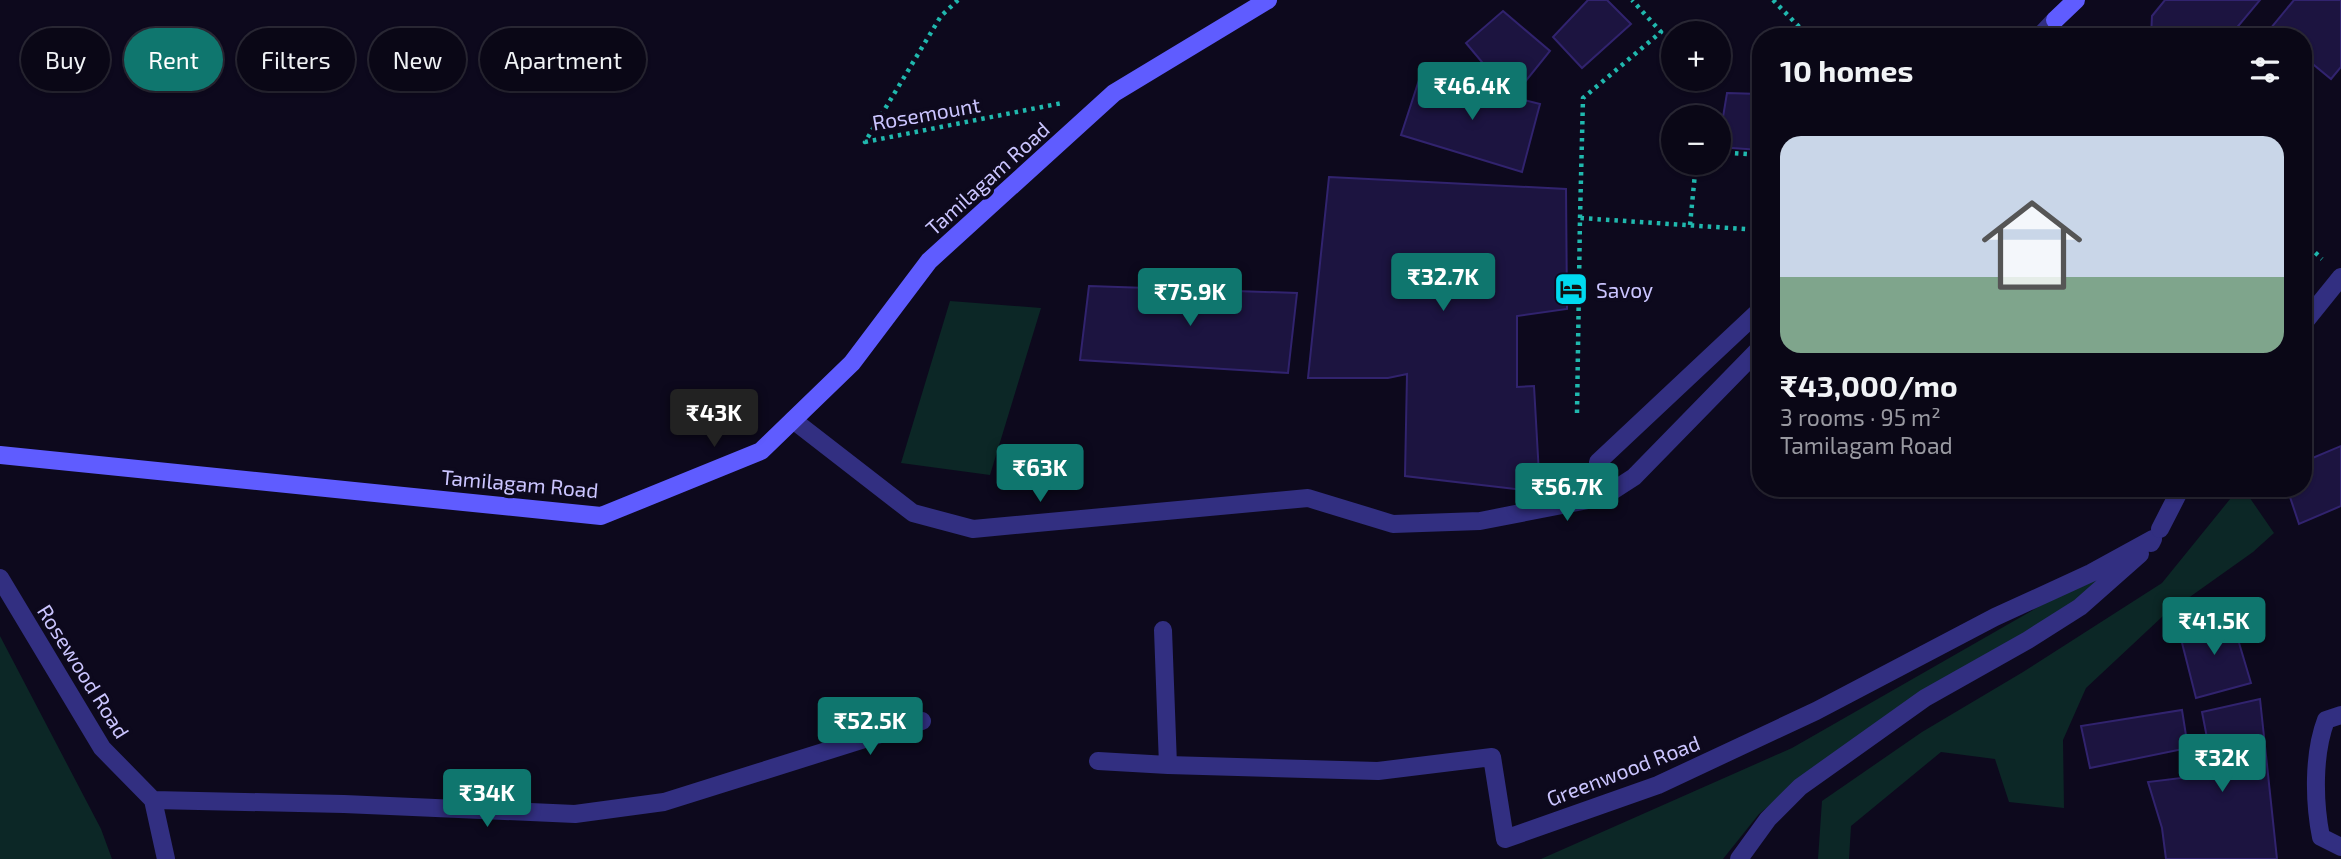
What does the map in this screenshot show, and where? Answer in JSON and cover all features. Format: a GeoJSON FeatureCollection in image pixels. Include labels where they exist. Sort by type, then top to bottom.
{"type":"FeatureCollection","features":[{"type":"Feature","properties":{"kind":"street","name":"Tamilagam Road"},"geometry":{"type":"LineString","coordinates":[[0,455],[601,516],[761,451],[852,363],[929,261],[1114,93],[1268,0]]}},
{"type":"Feature","properties":{"kind":"street"},"geometry":{"type":"LineString","coordinates":[[2047,28],[2076,0]]}},
{"type":"Feature","properties":{"kind":"street"},"geometry":{"type":"LineString","coordinates":[[2312,313],[2341,277]]}},
{"type":"Feature","properties":{"kind":"street"},"geometry":{"type":"LineString","coordinates":[[1603,497],[1598,462],[1752,318]]}},
{"type":"Feature","properties":{"kind":"street"},"geometry":{"type":"LineString","coordinates":[[793,420],[913,513],[973,529],[1308,498],[1393,524],[1480,521],[1603,497],[1634,477],[1752,356]]}},
{"type":"Feature","properties":{"kind":"street"},"geometry":{"type":"LineString","coordinates":[[1739,859],[1768,819],[1800,787],[1925,698],[2028,640],[2080,607],[2155,536],[2176,497]]}},
{"type":"Feature","properties":{"kind":"street","name":"Greenwood Road"},"geometry":{"type":"LineString","coordinates":[[1098,761],[1378,771],[1492,757],[1505,839],[1671,780],[1816,711],[1995,617],[2091,573],[2155,536]]}},
{"type":"Feature","properties":{"kind":"street","name":"Rosewood Road"},"geometry":{"type":"LineString","coordinates":[[0,578],[102,748],[153,800]]}},
{"type":"Feature","properties":{"kind":"street"},"geometry":{"type":"LineString","coordinates":[[1163,630],[1168,765]]}},
{"type":"Feature","properties":{"kind":"street"},"geometry":{"type":"LineString","coordinates":[[2341,715],[2326,720],[2321,734],[2315,807],[2321,837],[2341,847]]}},
{"type":"Feature","properties":{"kind":"street"},"geometry":{"type":"LineString","coordinates":[[166,859],[153,800],[344,804],[575,814],[664,802],[922,721]]}},
{"type":"Feature","properties":{"kind":"path","name":"Rosemount"},"geometry":{"type":"LineString","coordinates":[[958,0],[941,16],[865,142],[1114,93]]}},
{"type":"Feature","properties":{"kind":"path"},"geometry":{"type":"LineString","coordinates":[[1577,413],[1583,98],[1661,32],[1632,0]]}},
{"type":"Feature","properties":{"kind":"path"},"geometry":{"type":"LineString","coordinates":[[1773,0],[1800,28]]}},
{"type":"Feature","properties":{"kind":"path"},"geometry":{"type":"LineString","coordinates":[[1731,153],[1752,154]]}},
{"type":"Feature","properties":{"kind":"path"},"geometry":{"type":"LineString","coordinates":[[1690,225],[1695,175]]}},
{"type":"Feature","properties":{"kind":"path"},"geometry":{"type":"LineString","coordinates":[[1580,218],[1752,229]]}},
{"type":"Feature","properties":{"kind":"green space"},"geometry":{"type":"Polygon","coordinates":[[[950,301],[1041,308],[990,475],[901,463],[950,301]]]}},
{"type":"Feature","properties":{"kind":"green space"},"geometry":{"type":"Polygon","coordinates":[[[2232,497],[2249,497],[2274,533],[2253,552],[2163,616],[2086,688],[2063,740],[2064,808],[2009,802],[1995,759],[1941,752],[1851,826],[1849,859],[1818,859],[1822,801],[1922,732],[2023,672],[2162,583],[2232,497]]]}},
{"type":"Feature","properties":{"kind":"green space"},"geometry":{"type":"Polygon","coordinates":[[[2122,559],[2119,570],[2023,636],[1799,781],[1759,814],[1723,859],[1541,859],[1792,748],[2122,559]]]}},
{"type":"Feature","properties":{"kind":"green space"},"geometry":{"type":"Polygon","coordinates":[[[0,636],[101,829],[112,859],[0,859],[0,636]]]}},
{"type":"Feature","properties":{"kind":"building"},"geometry":{"type":"Polygon","coordinates":[[[1588,0],[1607,0],[1631,24],[1582,68],[1553,37],[1588,0]]]}},
{"type":"Feature","properties":{"kind":"building"},"geometry":{"type":"Polygon","coordinates":[[[2165,0],[2260,0],[2237,28],[2151,28],[2152,16],[2165,0]]]}},
{"type":"Feature","properties":{"kind":"building"},"geometry":{"type":"Polygon","coordinates":[[[2294,0],[2341,0],[2341,67],[2331,79],[2312,63],[2312,28],[2271,28],[2294,0]]]}},
{"type":"Feature","properties":{"kind":"building"},"geometry":{"type":"Polygon","coordinates":[[[1503,11],[1550,51],[1512,98],[1466,43],[1503,11]]]}},
{"type":"Feature","properties":{"kind":"building"},"geometry":{"type":"Polygon","coordinates":[[[1421,74],[1540,104],[1522,172],[1401,135],[1421,74]]]}},
{"type":"Feature","properties":{"kind":"building"},"geometry":{"type":"Polygon","coordinates":[[[1727,93],[1752,94],[1752,149],[1731,148],[1731,105],[1725,105],[1727,93]]]}},
{"type":"Feature","properties":{"kind":"building"},"geometry":{"type":"Polygon","coordinates":[[[1329,177],[1566,189],[1567,309],[1517,316],[1517,387],[1534,386],[1540,492],[1405,476],[1407,374],[1388,378],[1308,378],[1329,177]]]}},
{"type":"Feature","properties":{"kind":"building"},"geometry":{"type":"Polygon","coordinates":[[[1089,286],[1297,293],[1288,373],[1080,360],[1089,286]]]}},
{"type":"Feature","properties":{"kind":"building"},"geometry":{"type":"Polygon","coordinates":[[[2341,446],[2341,506],[2299,524],[2290,497],[2312,497],[2312,458],[2341,446]]]}},
{"type":"Feature","properties":{"kind":"building"},"geometry":{"type":"Polygon","coordinates":[[[2231,616],[2251,683],[2196,698],[2179,631],[2231,616]]]}},
{"type":"Feature","properties":{"kind":"building"},"geometry":{"type":"Polygon","coordinates":[[[2260,699],[2277,859],[2166,859],[2162,828],[2148,782],[2214,774],[2202,712],[2260,699]]]}},
{"type":"Feature","properties":{"kind":"building"},"geometry":{"type":"Polygon","coordinates":[[[2182,710],[2188,748],[2090,768],[2081,726],[2182,710]]]}},
{"type":"Feature","properties":{"kind":"place","name":"Savoy"},"geometry":{"type":"Point","coordinates":[1571,289]}}]}
